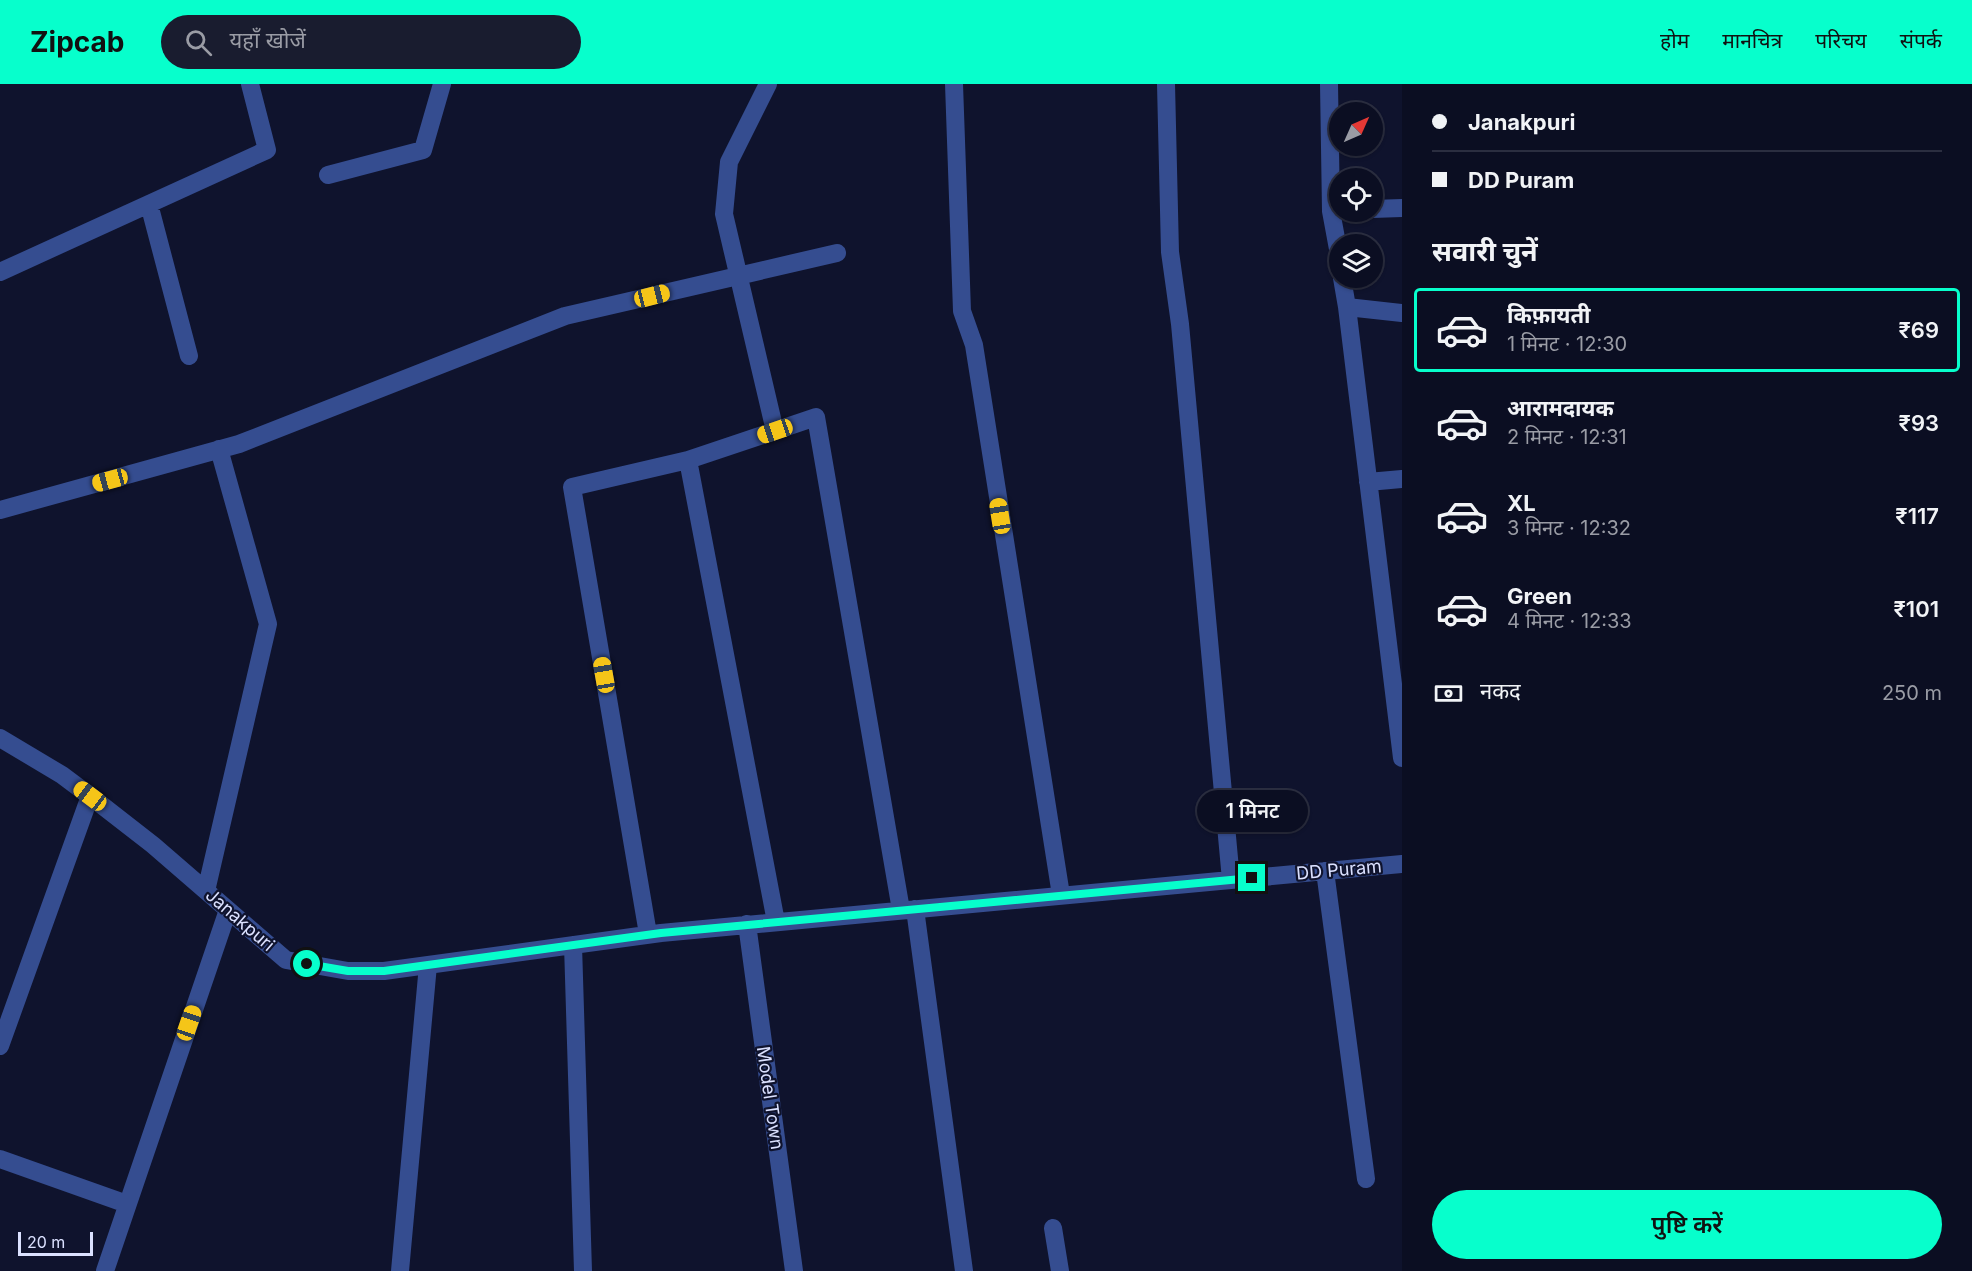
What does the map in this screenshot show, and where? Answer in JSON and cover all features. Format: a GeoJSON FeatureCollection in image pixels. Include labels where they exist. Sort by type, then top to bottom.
{"type":"FeatureCollection","features":[{"type":"Feature","properties":{"kind":"street"},"geometry":{"type":"LineString","coordinates":[[0,272],[267,150],[250,84]]}},
{"type":"Feature","properties":{"kind":"street"},"geometry":{"type":"LineString","coordinates":[[328,175],[423,150],[442,84]]}},
{"type":"Feature","properties":{"kind":"street"},"geometry":{"type":"LineString","coordinates":[[768,84],[729,162],[724,214],[775,431]]}},
{"type":"Feature","properties":{"kind":"street"},"geometry":{"type":"LineString","coordinates":[[954,84],[962,311],[974,345],[1061,895]]}},
{"type":"Feature","properties":{"kind":"street"},"geometry":{"type":"LineString","coordinates":[[1166,84],[1170,252],[1180,324],[1231,880]]}},
{"type":"Feature","properties":{"kind":"street"},"geometry":{"type":"LineString","coordinates":[[1329,84],[1333,168]]}},
{"type":"Feature","properties":{"kind":"street"},"geometry":{"type":"LineString","coordinates":[[149,204],[189,356]]}},
{"type":"Feature","properties":{"kind":"street"},"geometry":{"type":"LineString","coordinates":[[1383,209],[1402,208]]}},
{"type":"Feature","properties":{"kind":"street"},"geometry":{"type":"LineString","coordinates":[[0,510],[219,449],[565,316],[837,253]]}},
{"type":"Feature","properties":{"kind":"street"},"geometry":{"type":"LineString","coordinates":[[1344,288],[1368,482],[1396,665],[1402,758]]}},
{"type":"Feature","properties":{"kind":"street"},"geometry":{"type":"LineString","coordinates":[[1347,307],[1402,313]]}},
{"type":"Feature","properties":{"kind":"street"},"geometry":{"type":"LineString","coordinates":[[648,934],[572,487],[688,460],[816,417],[908,910],[964,1271]]}},
{"type":"Feature","properties":{"kind":"street"},"geometry":{"type":"LineString","coordinates":[[206,891],[267,624],[219,449]]}},
{"type":"Feature","properties":{"kind":"street"},"geometry":{"type":"LineString","coordinates":[[688,460],[776,922]]}},
{"type":"Feature","properties":{"kind":"street"},"geometry":{"type":"LineString","coordinates":[[1368,482],[1402,479]]}},
{"type":"Feature","properties":{"kind":"street","name":"Janakpuri"},"geometry":{"type":"LineString","coordinates":[[0,738],[62,775],[90,796],[286,960],[348,971],[384,971],[648,934],[1061,895]]}},
{"type":"Feature","properties":{"kind":"street"},"geometry":{"type":"LineString","coordinates":[[0,1046],[90,796]]}},
{"type":"Feature","properties":{"kind":"street","name":"DD Puram"},"geometry":{"type":"LineString","coordinates":[[1061,895],[1402,864]]}},
{"type":"Feature","properties":{"kind":"street"},"geometry":{"type":"LineString","coordinates":[[1325,871],[1366,1179]]}},
{"type":"Feature","properties":{"kind":"street"},"geometry":{"type":"LineString","coordinates":[[105,1271],[228,910]]}},
{"type":"Feature","properties":{"kind":"street","name":"Model Town"},"geometry":{"type":"LineString","coordinates":[[747,924],[794,1271]]}},
{"type":"Feature","properties":{"kind":"street"},"geometry":{"type":"LineString","coordinates":[[573,945],[583,1271]]}},
{"type":"Feature","properties":{"kind":"street"},"geometry":{"type":"LineString","coordinates":[[400,1271],[428,965]]}},
{"type":"Feature","properties":{"kind":"street"},"geometry":{"type":"LineString","coordinates":[[0,1159],[127,1204]]}},
{"type":"Feature","properties":{"kind":"street"},"geometry":{"type":"LineString","coordinates":[[1053,1228],[1060,1271]]}},
{"type":"Feature","properties":{"kind":"route"},"geometry":{"type":"LineString","coordinates":[[307,964],[348,971],[384,971],[661,933],[1252,878]]}}]}
